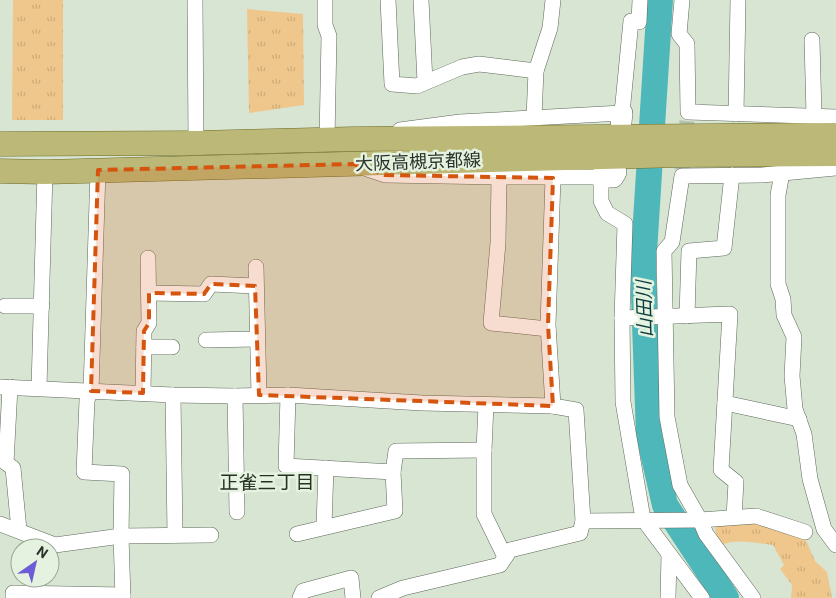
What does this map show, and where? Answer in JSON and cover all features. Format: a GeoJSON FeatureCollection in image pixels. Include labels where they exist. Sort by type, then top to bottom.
{"type":"FeatureCollection","features":[{"type":"Feature","properties":{"kind":"main road","name":"大阪高槻京都線"},"geometry":{"type":"LineString","coordinates":[[0,171],[45,172],[354,164],[836,135]]}},
{"type":"Feature","properties":{"kind":"main road","name":"大阪高槻京都線"},"geometry":{"type":"LineString","coordinates":[[0,144],[196,143],[354,139],[619,147]]}},
{"type":"Feature","properties":{"kind":"main road","name":"大阪高槻京都線"},"geometry":{"type":"LineString","coordinates":[[683,145],[836,154]]}},
{"type":"Feature","properties":{"kind":"street"},"geometry":{"type":"LineString","coordinates":[[195,0],[196,143]]}},
{"type":"Feature","properties":{"kind":"street"},"geometry":{"type":"LineString","coordinates":[[325,0],[325,26],[329,36],[327,140]]}},
{"type":"Feature","properties":{"kind":"street"},"geometry":{"type":"LineString","coordinates":[[388,0],[392,84],[417,86],[462,68],[479,64],[536,70]]}},
{"type":"Feature","properties":{"kind":"street"},"geometry":{"type":"LineString","coordinates":[[421,0],[425,82]]}},
{"type":"Feature","properties":{"kind":"street"},"geometry":{"type":"LineString","coordinates":[[534,117],[536,70],[550,28],[553,0]]}},
{"type":"Feature","properties":{"kind":"street"},"geometry":{"type":"LineString","coordinates":[[640,0],[639,22],[631,21],[619,147],[601,201],[607,213],[625,224],[622,318],[623,402],[643,519],[702,598]]}},
{"type":"Feature","properties":{"kind":"street"},"geometry":{"type":"LineString","coordinates":[[682,0],[679,34],[687,44],[683,145],[672,242],[664,251],[667,417],[680,485],[706,534],[753,598]]}},
{"type":"Feature","properties":{"kind":"street"},"geometry":{"type":"LineString","coordinates":[[736,114],[738,0]]}},
{"type":"Feature","properties":{"kind":"street"},"geometry":{"type":"LineString","coordinates":[[812,40],[814,116]]}},
{"type":"Feature","properties":{"kind":"street"},"geometry":{"type":"LineString","coordinates":[[683,145],[736,114],[836,117]]}},
{"type":"Feature","properties":{"kind":"street"},"geometry":{"type":"LineString","coordinates":[[354,139],[410,128],[460,122],[534,117],[619,147]]}},
{"type":"Feature","properties":{"kind":"street"},"geometry":{"type":"LineString","coordinates":[[683,145],[732,176],[836,168]]}},
{"type":"Feature","properties":{"kind":"street"},"geometry":{"type":"LineString","coordinates":[[354,164],[384,175],[553,178],[619,147]]}},
{"type":"Feature","properties":{"kind":"street"},"geometry":{"type":"LineString","coordinates":[[13,598],[13,593],[123,596],[121,536],[122,474],[84,472],[88,400],[91,391],[98,170]]}},
{"type":"Feature","properties":{"kind":"street"},"geometry":{"type":"LineString","coordinates":[[39,388],[45,172]]}},
{"type":"Feature","properties":{"kind":"street"},"geometry":{"type":"LineString","coordinates":[[782,173],[778,195],[778,284],[783,298],[784,315],[794,337],[792,376],[795,409],[804,434],[810,478],[824,529],[836,545]]}},
{"type":"Feature","properties":{"kind":"street"},"geometry":{"type":"LineString","coordinates":[[687,316],[689,251],[724,248],[732,176]]}},
{"type":"Feature","properties":{"kind":"street"},"geometry":{"type":"LineString","coordinates":[[499,178],[498,243],[491,323],[548,328]]}},
{"type":"Feature","properties":{"kind":"street"},"geometry":{"type":"LineString","coordinates":[[553,178],[548,328],[553,406]]}},
{"type":"Feature","properties":{"kind":"street"},"geometry":{"type":"LineString","coordinates":[[143,394],[144,331],[149,323],[148,258]]}},
{"type":"Feature","properties":{"kind":"street"},"geometry":{"type":"LineString","coordinates":[[256,267],[259,395]]}},
{"type":"Feature","properties":{"kind":"street"},"geometry":{"type":"LineString","coordinates":[[149,293],[204,294],[211,284],[255,286]]}},
{"type":"Feature","properties":{"kind":"street"},"geometry":{"type":"LineString","coordinates":[[5,306],[42,306]]}},
{"type":"Feature","properties":{"kind":"street"},"geometry":{"type":"LineString","coordinates":[[622,318],[730,314],[721,470],[736,482],[734,517]]}},
{"type":"Feature","properties":{"kind":"street"},"geometry":{"type":"LineString","coordinates":[[206,340],[257,339]]}},
{"type":"Feature","properties":{"kind":"street"},"geometry":{"type":"LineString","coordinates":[[144,347],[172,347]]}},
{"type":"Feature","properties":{"kind":"street"},"geometry":{"type":"LineString","coordinates":[[19,530],[14,468],[6,463],[5,387],[173,395],[288,395],[486,405],[553,406],[576,410],[583,521],[580,533],[510,550],[500,565],[403,588],[379,598]]}},
{"type":"Feature","properties":{"kind":"street"},"geometry":{"type":"LineString","coordinates":[[173,395],[175,535]]}},
{"type":"Feature","properties":{"kind":"street"},"geometry":{"type":"LineString","coordinates":[[288,395],[286,466],[393,472]]}},
{"type":"Feature","properties":{"kind":"street"},"geometry":{"type":"LineString","coordinates":[[235,396],[237,512]]}},
{"type":"Feature","properties":{"kind":"street"},"geometry":{"type":"LineString","coordinates":[[725,403],[799,419]]}},
{"type":"Feature","properties":{"kind":"street"},"geometry":{"type":"LineString","coordinates":[[486,405],[484,514],[504,558]]}},
{"type":"Feature","properties":{"kind":"street"},"geometry":{"type":"LineString","coordinates":[[296,534],[395,511],[393,472],[396,451],[484,450]]}},
{"type":"Feature","properties":{"kind":"street"},"geometry":{"type":"LineString","coordinates":[[324,526],[326,468]]}},
{"type":"Feature","properties":{"kind":"street"},"geometry":{"type":"LineString","coordinates":[[583,521],[700,520],[756,516],[805,532]]}},
{"type":"Feature","properties":{"kind":"street"},"geometry":{"type":"LineString","coordinates":[[0,524],[56,545],[121,536],[211,535]]}},
{"type":"Feature","properties":{"kind":"street"},"geometry":{"type":"LineString","coordinates":[[668,598],[669,555]]}},
{"type":"Feature","properties":{"kind":"street"},"geometry":{"type":"LineString","coordinates":[[300,598],[303,591],[351,578],[353,598]]}},
{"type":"Feature","properties":{"kind":"highlighted area"},"geometry":{"type":"Polygon","coordinates":[[[354,164],[385,175],[553,178],[548,325],[553,406],[259,395],[255,286],[211,284],[204,294],[149,293],[149,323],[144,331],[143,393],[91,391],[98,170],[354,164]]]}},
{"type":"Feature","properties":{"kind":"green space"},"geometry":{"type":"Polygon","coordinates":[[[13,0],[63,0],[63,120],[12,120],[13,0]]]}},
{"type":"Feature","properties":{"kind":"green space"},"geometry":{"type":"Polygon","coordinates":[[[247,9],[303,14],[304,105],[249,113],[247,9]]]}},
{"type":"Feature","properties":{"kind":"green space"},"geometry":{"type":"Polygon","coordinates":[[[727,523],[764,523],[803,533],[815,561],[827,572],[832,598],[791,598],[792,585],[780,569],[784,565],[773,545],[740,541],[721,545],[717,539],[715,527],[727,523]]]}},
{"type":"Feature","properties":{"kind":"waterway","name":"山田川"},"geometry":{"type":"LineString","coordinates":[[660,0],[643,268],[649,435],[665,505],[726,598]]}},
{"type":"Feature","properties":{"kind":"tunnel"},"geometry":{"type":"LineString","coordinates":[[682,170],[687,121]]}},
{"type":"Feature","properties":{"kind":"district","name":"正雀三丁目"},"geometry":{"type":"Point","coordinates":[267,482]}}]}
